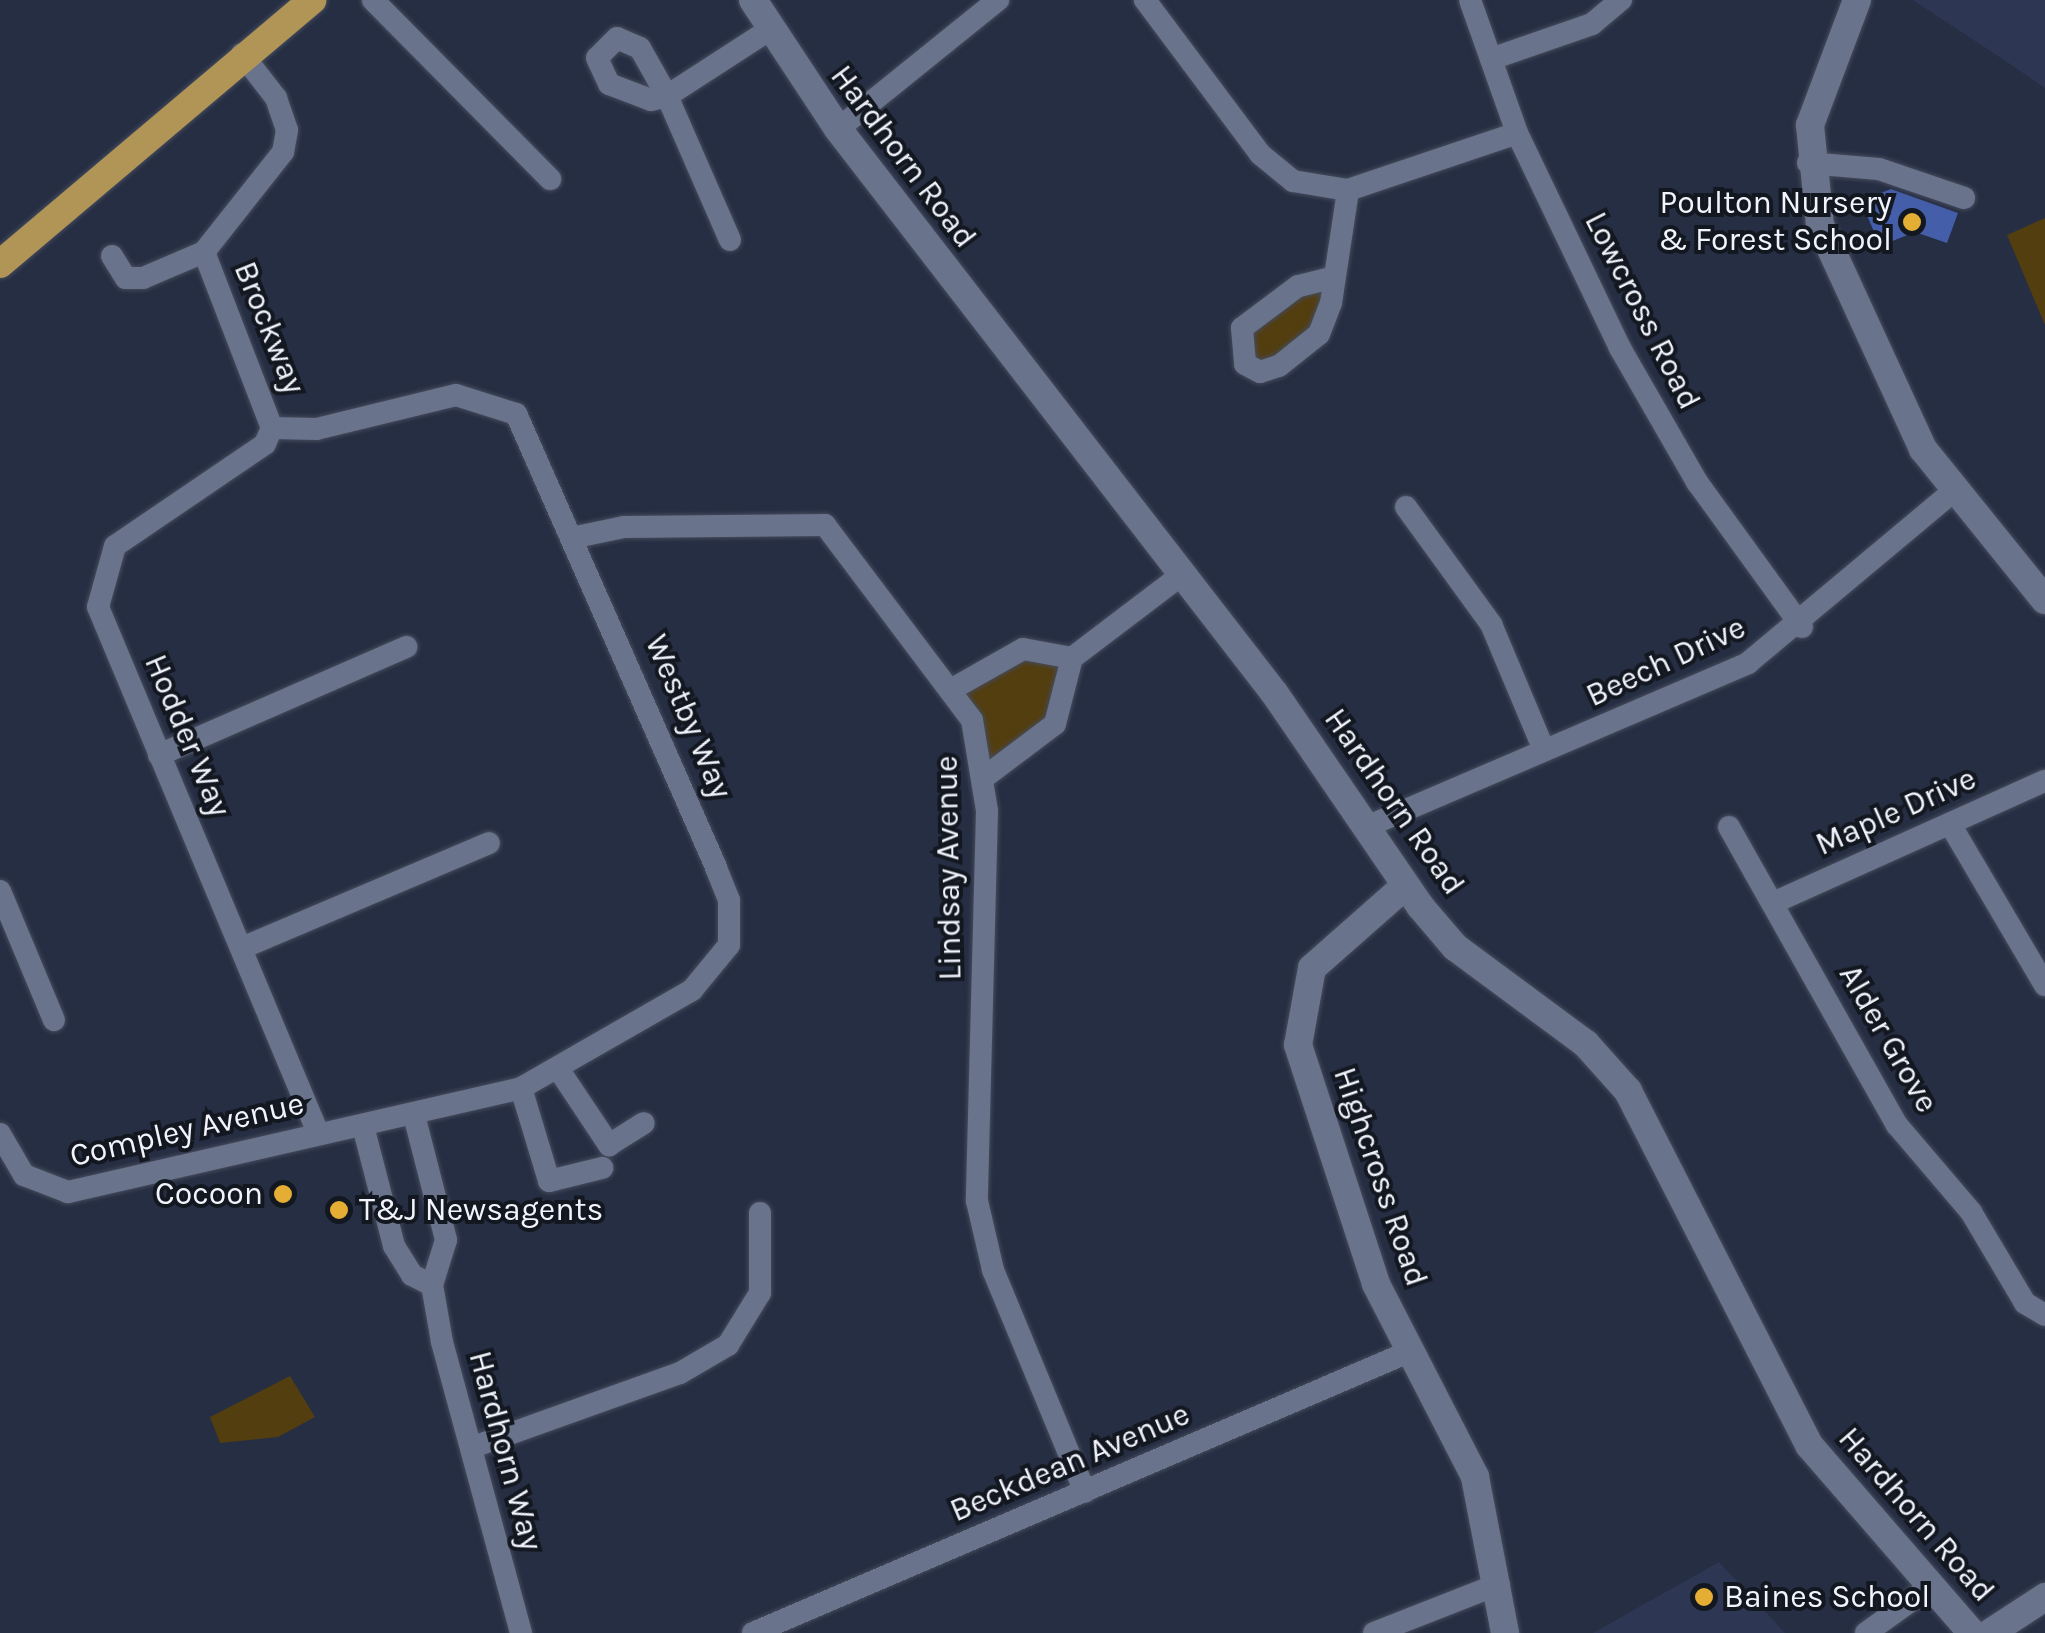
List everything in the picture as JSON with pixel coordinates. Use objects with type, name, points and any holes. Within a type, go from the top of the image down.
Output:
[{"type":"main road","points":[[0,264],[242,54],[312,0]]},
{"type":"street","points":[[373,0],[550,179]]},
{"type":"street","name":"Hardhorn Road","points":[[753,0],[769,30],[838,129],[1180,576],[1366,826],[1405,886],[1455,947],[1586,1044],[1628,1091],[1809,1445],[1972,1633]]},
{"type":"street","points":[[838,129],[998,0]]},
{"type":"street","points":[[1145,0],[1277,171],[1348,190],[1517,133]]},
{"type":"street","name":"Lowcross Road","points":[[1470,0],[1517,133],[1654,410],[1802,627]]},
{"type":"street","points":[[1490,58],[1592,24],[1621,0]]},
{"type":"street","points":[[1857,0],[1817,99],[1808,163],[1844,283],[1923,449],[2045,600]]},
{"type":"street","points":[[730,240],[667,96],[769,30]]},
{"type":"street","name":"Brockway","points":[[112,256],[126,278],[143,278],[204,252],[283,152],[288,130],[276,98],[242,54]]},
{"type":"street","points":[[516,181],[532,162]]},
{"type":"street","points":[[1808,163],[1917,170],[1964,198]]},
{"type":"street","points":[[1331,278],[1298,286],[1242,328],[1245,364],[1260,372],[1295,358],[1319,334],[1331,278],[1348,190]]},
{"type":"street","name":"Brockway","points":[[204,252],[272,428]]},
{"type":"street","name":"Westby Way","points":[[272,428],[485,398],[528,430],[576,536],[733,924],[710,977],[560,1073],[521,1088],[414,1115]]},
{"type":"street","name":"Hodder Way","points":[[272,428],[265,444],[115,546],[104,568],[98,607],[244,947],[318,1133]]},
{"type":"street","name":"Beech Drive","points":[[1366,826],[1717,680],[1802,627],[1954,491]]},
{"type":"street","points":[[1406,506],[1491,624],[1544,750]]},
{"type":"street","name":"Lindsay Avenue","points":[[576,536],[624,526],[826,524],[954,688],[979,734],[986,776],[977,1201],[994,1270],[1085,1492]]},
{"type":"street","points":[[986,776],[1055,724],[1072,658],[1180,576]]},
{"type":"street","points":[[159,755],[406,648]]},
{"type":"street","points":[[954,688],[1023,649],[1072,658]]},
{"type":"street","name":"Maple Drive","points":[[1773,903],[2045,781]]},
{"type":"street","points":[[1950,824],[2045,985]]},
{"type":"street","name":"Alder Grove","points":[[1729,827],[1897,1125],[1971,1212],[2025,1303],[2045,1315]]},
{"type":"street","points":[[244,947],[489,843]]},
{"type":"street","name":"Highcross Road","points":[[1405,886],[1312,968],[1296,1024],[1376,1284],[1474,1477],[1500,1584],[1504,1633]]},
{"type":"street","points":[[0,891],[55,992],[54,1020]]},
{"type":"street","points":[[560,1073],[609,1145],[644,1123]]},
{"type":"street","points":[[521,1088],[549,1181],[602,1168]]},
{"type":"street","name":"Compley Avenue","points":[[0,1134],[24,1175],[68,1192],[318,1133],[414,1115]]},
{"type":"street","name":"Hardhorn Way","points":[[414,1115],[446,1240],[432,1285],[521,1633]]},
{"type":"street","points":[[363,1126],[394,1246],[412,1275],[432,1285]]},
{"type":"street","points":[[473,1447],[662,1380],[728,1345],[760,1293],[760,1214]]},
{"type":"street","name":"Beckdean Avenue","points":[[754,1633],[1411,1351]]},
{"type":"street","points":[[1374,1633],[1500,1584]]},
{"type":"street","points":[[1866,1633],[1930,1587]]},
{"type":"street","points":[[1990,1633],[2045,1596]]},
{"type":"shaded area","points":[[1913,0],[2045,0],[2045,88],[2007,62]]},
{"type":"shaded area","points":[[2045,218],[2045,325],[2007,235]]},
{"type":"shaded area","points":[[1331,278],[1317,330],[1260,372],[1242,328]]},
{"type":"shaded area","points":[[1010,654],[1072,658],[1067,703],[986,776],[954,688]]},
{"type":"shaded area","points":[[290,1376],[315,1417],[278,1437],[220,1443],[210,1417]]},
{"type":"shaded area","name":"Baines School","points":[[1719,1562],[1785,1633],[1593,1633]]},
{"type":"building","name":"Poulton Nursery & Forest School","points":[[1891,189],[1958,213],[1947,243],[1915,232],[1880,246],[1861,201]]},
{"type":"place","name":"Poulton Nursery & Forest School","points":[[1912,222]]},
{"type":"place","name":"Cocoon","points":[[283,1194]]},
{"type":"place","name":"T&J Newsagents","points":[[339,1210]]},
{"type":"place","name":"Baines School","points":[[1704,1597]]}]
